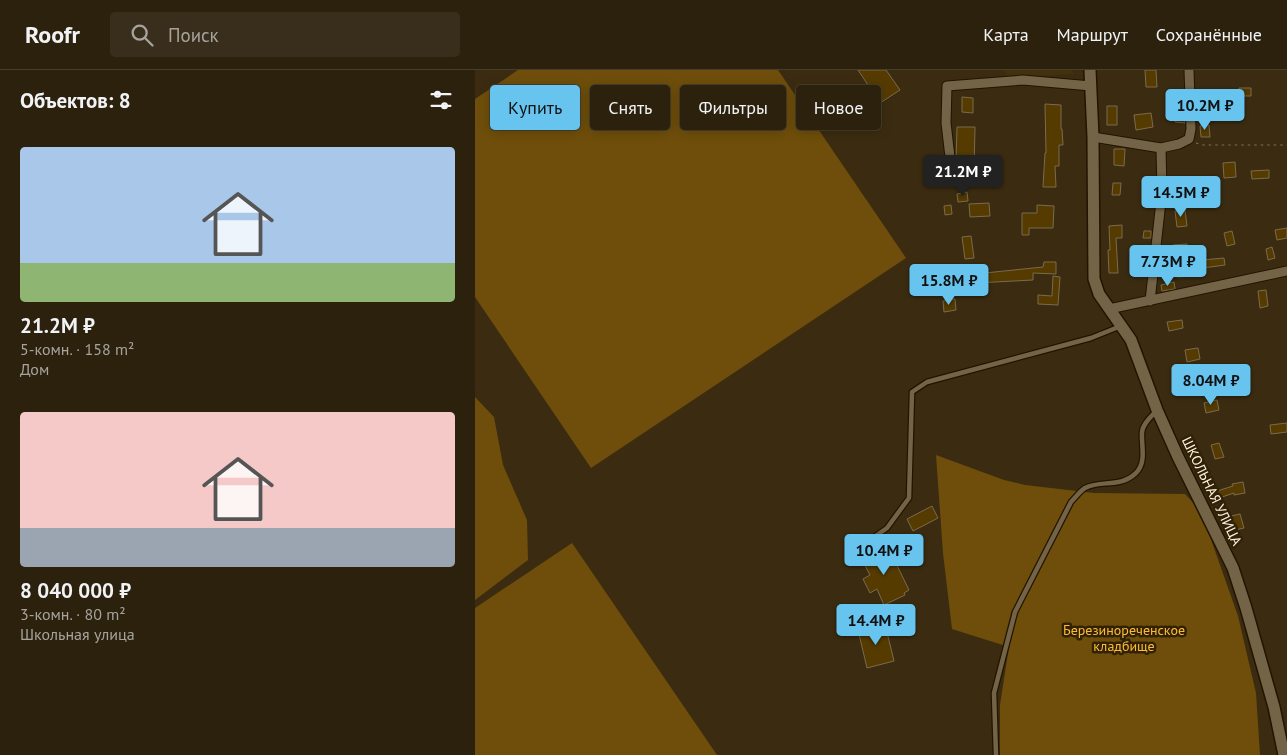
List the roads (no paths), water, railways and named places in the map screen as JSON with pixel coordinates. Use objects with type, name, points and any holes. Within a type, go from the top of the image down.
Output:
[{"type":"street","name":"ШКОЛЬНАЯ УЛИЦА","points":[[1090,70],[1093,137],[1094,279],[1099,294],[1131,340],[1157,410],[1178,457],[1233,568],[1274,707],[1283,755]]},
{"type":"street","points":[[1093,137],[1161,148],[1179,144],[1189,139],[1191,129],[1189,70]]},
{"type":"street","points":[[949,157],[946,123],[947,86],[1023,80],[1091,86]]},
{"type":"street","points":[[1150,301],[1162,192],[1161,148]]},
{"type":"street","points":[[1162,192],[1186,197],[1212,197]]},
{"type":"street","points":[[1109,309],[1287,271]]},
{"type":"lane","points":[[857,548],[887,528],[909,498],[912,392],[927,382],[1091,338],[1121,326]]},
{"type":"lane","points":[[996,755],[995,693],[1015,612],[1071,502],[1084,488],[1126,481],[1138,471],[1144,452],[1142,432],[1145,423],[1157,410]]},
{"type":"park label","name":"Березинореченское кладбище","points":[[1124,638]]}]
